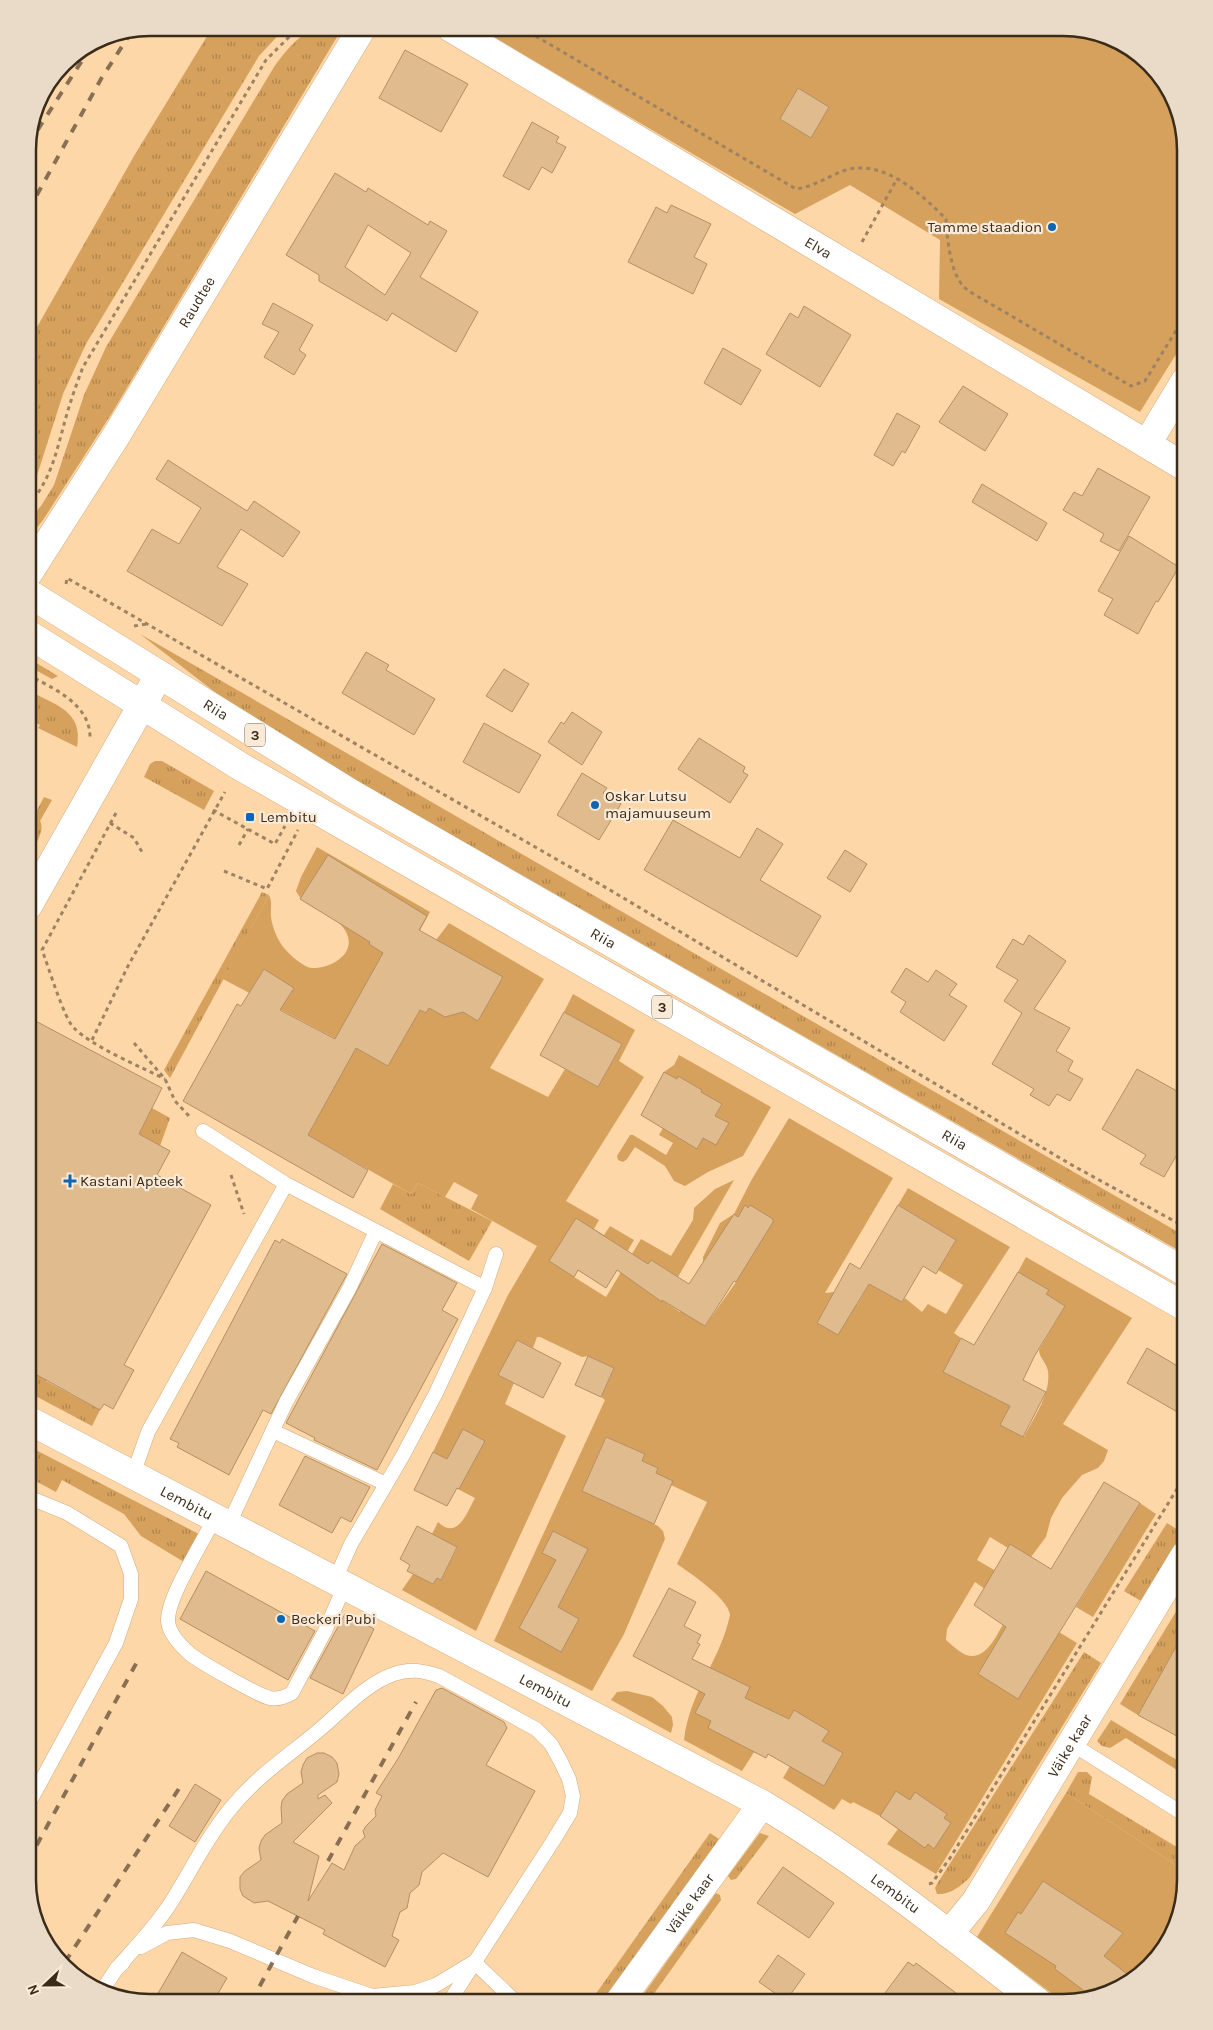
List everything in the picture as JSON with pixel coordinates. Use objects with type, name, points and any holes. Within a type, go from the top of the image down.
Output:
[{"type":"main road","name":"Raudtee","points":[[36,561],[116,436],[357,36]]},
{"type":"main road","name":"Elva","points":[[464,36],[1177,462]]},
{"type":"main road","points":[[1147,444],[1177,396]]},
{"type":"main road","name":"Riia","points":[[36,598],[352,794],[1177,1267]]},
{"type":"main road","name":"Riia","points":[[36,639],[245,769],[1177,1302]]},
{"type":"main road","points":[[36,892],[159,675]]},
{"type":"main road","name":"Lembitu","points":[[36,1424],[762,1804],[786,1818],[915,1906],[1028,1994]]},
{"type":"main road","name":"Väike kaar","points":[[949,1934],[976,1901],[1177,1570]]},
{"type":"main road","name":"Väike kaar","points":[[625,1994],[762,1804]]},
{"type":"lane","points":[[202,1131],[286,1184],[485,1288]]},
{"type":"lane","points":[[133,1474],[148,1432],[286,1184]]},
{"type":"lane","points":[[376,1230],[349,1289],[286,1402],[273,1432],[222,1521],[171,1602],[168,1621],[171,1634],[191,1655],[270,1698],[284,1698],[292,1693],[325,1631],[351,1544],[436,1393],[485,1288],[496,1254]]},
{"type":"lane","points":[[273,1432],[386,1484]]},
{"type":"lane","points":[[36,1500],[67,1513],[120,1546],[130,1574],[131,1600],[116,1643],[36,1790]]},
{"type":"lane","points":[[106,1985],[117,1968],[150,1932],[230,1809],[250,1786],[374,1684],[392,1675],[411,1670],[423,1671],[439,1676],[536,1729],[551,1744],[561,1762],[569,1779],[573,1796],[570,1813],[454,1994]]},
{"type":"lane","points":[[1072,1744],[1177,1808]]},
{"type":"lane","points":[[117,1968],[144,1945],[168,1933],[194,1930],[230,1941],[312,1976],[362,1994]]},
{"type":"lane","points":[[400,1994],[415,1992],[436,1984],[474,1962]]},
{"type":"lane","points":[[474,1962],[508,1994]]},
{"type":"path","points":[[36,497],[48,478],[69,405],[83,367],[266,60],[290,36]]},
{"type":"path","points":[[536,36],[796,189],[810,187],[846,170],[871,167],[897,179],[946,219],[947,237],[953,266],[963,286],[1131,386],[1145,381],[1177,330]]},
{"type":"path","points":[[848,265],[897,179]]},
{"type":"path","points":[[67,578],[602,885],[1070,1164],[1177,1222]]},
{"type":"path","points":[[36,679],[58,691],[78,707],[89,725],[90,740]]},
{"type":"path","points":[[92,1040],[128,966],[213,810],[225,792]]},
{"type":"path","points":[[118,808],[42,950],[73,1028],[165,1079]]},
{"type":"path","points":[[213,810],[275,844],[286,826]]},
{"type":"path","points":[[110,823],[134,838],[142,852]]},
{"type":"path","points":[[239,846],[248,829]]},
{"type":"path","points":[[224,871],[267,889],[299,830]]},
{"type":"path","points":[[915,1906],[924,1886],[932,1883],[950,1858],[1177,1491]]},
{"type":"green space","points":[[207,36],[278,36],[259,56],[86,344],[63,394],[36,479],[36,329],[134,156]]},
{"type":"green space","points":[[302,36],[338,36],[112,413],[36,529],[36,512],[54,485],[84,395],[106,347],[274,67]]},
{"type":"green space","name":"Tamme staadion","points":[[492,36],[1070,36],[1085,38],[1113,48],[1126,55],[1138,65],[1158,87],[1171,114],[1175,128],[1177,143],[1177,353],[1140,412],[939,299],[940,240],[850,185],[795,214]]},
{"type":"green space","points":[[140,634],[1177,1231],[1177,1249],[252,721]]},
{"type":"green space","points":[[36,663],[58,676],[52,679],[36,670]]},
{"type":"green space","points":[[36,694],[65,710],[71,717],[76,725],[78,735],[77,747],[38,728],[40,725],[36,723]]},
{"type":"green space","points":[[155,761],[162,761],[214,791],[204,810],[144,777],[150,764]]},
{"type":"green space","points":[[44,797],[52,800],[40,821],[41,830],[36,845],[36,812]]},
{"type":"green space","points":[[317,847],[430,912],[356,1048],[388,1066],[419,1010],[411,983],[436,940],[449,923],[544,979],[490,1068],[548,1097],[565,1069],[598,1087],[622,1044],[564,1012],[573,994],[635,1030],[619,1061],[644,1077],[566,1201],[599,1220],[594,1229],[604,1235],[610,1226],[634,1240],[606,1288],[578,1270],[574,1277],[606,1297],[641,1239],[671,1256],[693,1220],[694,1208],[715,1189],[734,1180],[678,1277],[651,1260],[636,1283],[680,1312],[684,1306],[689,1316],[705,1326],[736,1282],[703,1262],[703,1257],[720,1223],[734,1214],[752,1179],[789,1118],[893,1178],[825,1293],[834,1292],[857,1305],[869,1284],[902,1302],[905,1298],[922,1312],[928,1304],[946,1314],[963,1285],[938,1270],[956,1240],[898,1205],[908,1188],[1010,1247],[954,1333],[961,1338],[944,1372],[1010,1406],[1001,1425],[1024,1437],[1037,1413],[1047,1388],[1048,1380],[1048,1371],[1039,1350],[1065,1306],[1046,1294],[1048,1290],[1018,1272],[1026,1257],[1132,1318],[1063,1424],[1108,1450],[1104,1461],[1098,1468],[1082,1475],[1062,1498],[1051,1518],[1046,1537],[1031,1557],[1008,1548],[990,1537],[977,1560],[1015,1582],[989,1592],[975,1582],[947,1629],[946,1640],[963,1654],[973,1656],[985,1651],[1005,1621],[1059,1632],[1077,1643],[936,1874],[887,1844],[898,1829],[880,1816],[853,1802],[851,1804],[842,1799],[834,1810],[783,1778],[790,1766],[763,1738],[742,1771],[684,1740],[692,1706],[719,1647],[730,1615],[728,1608],[716,1594],[677,1564],[707,1502],[671,1485],[656,1473],[658,1468],[642,1461],[644,1454],[606,1437],[582,1491],[658,1526],[663,1531],[665,1539],[624,1634],[592,1691],[494,1641],[605,1400],[601,1397],[614,1368],[588,1356],[582,1357],[540,1337],[537,1337],[533,1348],[517,1340],[499,1375],[514,1383],[505,1404],[566,1436],[476,1631],[402,1590],[413,1574],[433,1584],[437,1578],[441,1580],[457,1548],[432,1534],[438,1522],[445,1527],[451,1528],[461,1522],[475,1498],[437,1478],[446,1459],[433,1452],[508,1295],[537,1246],[471,1209],[478,1195],[454,1182],[445,1197],[418,1183],[411,1194],[308,1135],[355,1049],[223,979],[269,895],[272,921],[276,934],[284,948],[297,960],[308,967],[319,968],[333,963],[344,954],[349,942],[343,927],[330,916],[307,903],[296,891],[301,877]]},
{"type":"green space","points":[[262,892],[269,895],[170,1078],[164,1070]]},
{"type":"green space","points":[[679,1055],[771,1107],[743,1156],[708,1172],[685,1186],[674,1181],[665,1166],[635,1147],[623,1162],[618,1160],[617,1156],[630,1135],[666,1155],[673,1143],[659,1135],[663,1128],[641,1115],[664,1072],[674,1065]]},
{"type":"green space","points":[[152,1108],[170,1118],[160,1146],[139,1134]]},
{"type":"green space","points":[[418,1183],[492,1221],[469,1261],[380,1209],[393,1184],[411,1194]]},
{"type":"green space","points":[[36,1349],[57,1361],[46,1381],[100,1410],[92,1426],[36,1396]]},
{"type":"green space","points":[[36,1450],[199,1534],[184,1562],[141,1536],[124,1514],[62,1480],[56,1492],[36,1481]]},
{"type":"green space","points":[[1140,1503],[1156,1514],[1093,1617],[1076,1607]]},
{"type":"green space","points":[[1167,1523],[1177,1529],[1177,1543],[1141,1601],[1124,1591]]},
{"type":"green space","points":[[1177,1610],[1177,1654],[1173,1652],[1138,1715],[1120,1704]]},
{"type":"green space","points":[[1084,1652],[1101,1663],[970,1877],[959,1887],[942,1894],[937,1894],[935,1888],[937,1884]]},
{"type":"green space","points":[[627,1691],[652,1697],[663,1706],[672,1717],[671,1733],[611,1700],[617,1692]]},
{"type":"green space","points":[[1111,1720],[1177,1760],[1177,1770],[1126,1738],[1110,1748],[1102,1746],[1097,1741]]},
{"type":"green space","points":[[1078,1772],[1087,1772],[1092,1777],[1089,1794],[1177,1847],[1177,1866],[1066,1793]]},
{"type":"green space","points":[[1066,1793],[1177,1866],[1176,1895],[1173,1909],[1161,1937],[1153,1949],[1126,1975],[1092,1990],[1078,1993],[1052,1994],[977,1937]]},
{"type":"green space","points":[[710,1833],[719,1839],[609,1994],[596,1994]]},
{"type":"green space","points":[[760,1833],[769,1836],[736,1879],[731,1880],[728,1876]]},
{"type":"green space","points":[[716,1893],[720,1895],[721,1900],[654,1994],[644,1994]]},
{"type":"building","points":[[405,50],[468,84],[441,132],[379,98]]},
{"type":"building","points":[[798,88],[829,107],[811,138],[780,119]]},
{"type":"building","points":[[532,122],[559,137],[556,142],[566,147],[552,173],[542,167],[529,190],[503,176]]},
{"type":"building","points":[[335,173],[366,192],[368,188],[428,225],[430,221],[447,231],[420,277],[478,312],[456,352],[392,313],[387,321],[319,281],[319,275],[286,255]],"holes":[[[368,225],[411,253],[385,295],[345,267]]]},
{"type":"building","points":[[671,205],[711,224],[694,257],[707,264],[693,294],[628,262],[656,207],[667,213]]},
{"type":"building","points":[[273,303],[313,325],[299,350],[306,355],[294,375],[264,357],[279,332],[262,324]]},
{"type":"building","points":[[804,306],[851,335],[820,387],[766,354],[790,313],[798,318]]},
{"type":"building","points":[[723,348],[761,370],[741,405],[704,383]]},
{"type":"building","points":[[963,386],[1008,414],[985,451],[939,422]]},
{"type":"building","points":[[897,413],[920,426],[905,453],[902,451],[893,466],[874,455]]},
{"type":"building","points":[[168,460],[247,511],[254,501],[300,532],[283,557],[241,529],[217,567],[248,584],[222,626],[127,571],[152,529],[179,544],[201,508],[156,479]]},
{"type":"building","points":[[1098,468],[1150,497],[1119,551],[1100,541],[1104,534],[1063,510],[1074,492],[1082,496]]},
{"type":"building","points":[[982,484],[1047,523],[1037,541],[972,502]]},
{"type":"building","points":[[1129,536],[1177,566],[1177,570],[1158,602],[1156,601],[1138,634],[1104,615],[1113,599],[1098,591]]},
{"type":"building","points":[[366,652],[389,665],[386,670],[435,699],[414,735],[342,693]]},
{"type":"building","points":[[504,669],[529,684],[512,712],[486,696]]},
{"type":"building","points":[[572,712],[602,732],[582,765],[548,742],[561,722],[564,724]]},
{"type":"building","points":[[484,723],[541,755],[519,793],[463,762]]},
{"type":"building","points":[[699,738],[745,767],[743,772],[748,775],[730,803],[678,769]]},
{"type":"building","points":[[582,773],[607,788],[603,793],[621,804],[599,840],[557,815]]},
{"type":"building","points":[[673,820],[740,858],[757,828],[783,844],[760,880],[821,916],[797,957],[644,870]]},
{"type":"building","points":[[845,850],[867,864],[850,892],[827,878]]},
{"type":"building","points":[[328,855],[427,916],[419,930],[503,977],[478,1021],[463,1012],[445,1017],[429,1008],[426,1013],[420,1010],[388,1066],[356,1048],[308,1135],[368,1170],[353,1198],[183,1101],[237,1004],[241,1006],[264,969],[294,988],[280,1010],[335,1039],[383,953],[369,944],[370,942],[300,899]]},
{"type":"building","points":[[1029,935],[1066,961],[1034,1009],[1070,1028],[1056,1051],[1073,1061],[1068,1071],[1083,1079],[1070,1101],[1057,1094],[1049,1106],[1030,1095],[1034,1089],[992,1064],[1022,1013],[1004,1001],[1018,980],[996,967],[1013,939],[1023,945]]},
{"type":"building","points":[[906,968],[928,982],[936,970],[957,984],[949,995],[967,1006],[944,1041],[900,1012],[906,1002],[891,992]]},
{"type":"building","points":[[564,1012],[622,1044],[598,1087],[540,1055]]},
{"type":"building","points":[[36,1021],[162,1088],[139,1134],[170,1151],[157,1175],[211,1205],[124,1365],[134,1370],[113,1409],[104,1404],[100,1410],[36,1374]]},
{"type":"building","points":[[1137,1069],[1177,1091],[1177,1155],[1164,1177],[1140,1164],[1146,1155],[1102,1129]]},
{"type":"building","points":[[664,1072],[677,1079],[678,1076],[722,1104],[715,1116],[729,1123],[716,1145],[703,1138],[697,1149],[641,1115]]},
{"type":"building","points":[[745,1205],[748,1208],[750,1205],[773,1219],[773,1222],[736,1282],[734,1281],[705,1326],[662,1300],[662,1302],[617,1270],[606,1288],[578,1270],[574,1277],[549,1261],[576,1218],[648,1264],[651,1260],[689,1284],[734,1214],[738,1217]]},
{"type":"building","points":[[898,1205],[956,1240],[936,1274],[923,1266],[902,1302],[869,1284],[838,1335],[817,1323],[850,1263],[860,1269]]},
{"type":"building","points":[[282,1239],[347,1274],[271,1414],[263,1410],[229,1475],[177,1447],[179,1443],[170,1439],[275,1240],[280,1243]]},
{"type":"building","points":[[382,1244],[457,1283],[442,1310],[458,1319],[377,1470],[314,1440],[315,1438],[286,1423]]},
{"type":"building","points":[[1018,1272],[1049,1290],[1046,1294],[1065,1306],[1034,1357],[1023,1380],[1046,1392],[1023,1437],[1000,1425],[1010,1406],[943,1372],[961,1338],[974,1345]]},
{"type":"building","points":[[517,1340],[561,1363],[543,1398],[498,1375]]},
{"type":"building","points":[[1147,1348],[1177,1366],[1177,1412],[1127,1383]]},
{"type":"building","points":[[588,1356],[614,1368],[601,1397],[575,1385]]},
{"type":"building","points":[[463,1429],[485,1441],[459,1489],[457,1488],[447,1506],[414,1490],[433,1452],[447,1459]]},
{"type":"building","points":[[606,1437],[645,1454],[642,1461],[658,1468],[656,1473],[673,1481],[654,1524],[582,1491]]},
{"type":"building","points":[[305,1456],[370,1487],[351,1522],[341,1517],[332,1533],[279,1505]]},
{"type":"building","points":[[1104,1482],[1140,1503],[1018,1699],[978,1674],[1006,1627],[974,1605],[1010,1544],[1051,1569]]},
{"type":"building","points":[[417,1526],[457,1547],[441,1580],[437,1578],[433,1584],[407,1571],[410,1565],[400,1559]]},
{"type":"building","points":[[553,1531],[588,1549],[558,1607],[579,1619],[561,1652],[519,1628],[556,1560],[542,1553]]},
{"type":"building","points":[[206,1571],[315,1631],[288,1680],[180,1619]]},
{"type":"building","points":[[669,1588],[696,1602],[684,1626],[701,1635],[697,1643],[700,1644],[692,1659],[750,1687],[745,1698],[789,1719],[794,1710],[829,1731],[822,1741],[843,1753],[824,1786],[768,1754],[766,1758],[708,1728],[711,1721],[695,1713],[705,1694],[633,1656]]},
{"type":"building","points":[[345,1614],[374,1629],[343,1694],[310,1678]]},
{"type":"building","points":[[1177,1645],[1177,1736],[1138,1715]]},
{"type":"building","points":[[442,1688],[504,1722],[507,1728],[486,1765],[535,1791],[488,1877],[443,1853],[422,1872],[419,1885],[410,1893],[407,1908],[400,1912],[392,1936],[399,1940],[385,1967],[323,1934],[325,1930],[268,1901],[254,1903],[243,1896],[240,1889],[240,1877],[245,1871],[261,1860],[259,1848],[261,1841],[265,1835],[282,1823],[282,1801],[287,1794],[303,1783],[301,1772],[303,1765],[307,1758],[317,1753],[324,1753],[332,1757],[337,1763],[339,1774],[337,1782],[318,1795],[318,1799],[325,1795],[332,1803],[293,1842],[319,1856],[308,1901],[332,1863],[344,1870],[355,1846],[365,1837],[363,1831],[376,1816],[375,1810],[382,1796],[376,1793],[399,1757],[436,1690]]},
{"type":"building","points":[[195,1784],[221,1800],[195,1842],[169,1826]]},
{"type":"building","points":[[896,1791],[910,1800],[915,1792],[947,1814],[944,1818],[951,1823],[934,1849],[928,1844],[925,1848],[880,1816]]},
{"type":"building","points":[[783,1867],[834,1903],[809,1938],[757,1903]]},
{"type":"building","points":[[1043,1881],[1123,1933],[1104,1956],[1127,1974],[1106,1985],[1085,1992],[1055,1969],[1056,1966],[1005,1933],[1018,1912],[1021,1914]]},
{"type":"building","points":[[182,1952],[227,1978],[218,1994],[158,1994]]},
{"type":"building","points":[[778,1955],[805,1974],[791,1994],[776,1994],[759,1982]]},
{"type":"building","points":[[908,1962],[914,1966],[916,1963],[957,1994],[886,1994],[885,1993]]},
{"type":"railway","points":[[36,197],[101,79],[127,39]]},
{"type":"railway","points":[[38,129],[84,58]]},
{"type":"railway","points":[[36,1846],[137,1662]]},
{"type":"railway","points":[[328,1861],[416,1702]]},
{"type":"railway","points":[[68,1958],[182,1784]]},
{"type":"railway","points":[[255,1994],[298,1916]]},
{"type":"place","name":"Tamme staadion","points":[[1052,227]]},
{"type":"place","name":"Oskar Lutsu majamuuseum","points":[[595,805]]},
{"type":"place","name":"Lembitu","points":[[250,817]]},
{"type":"place","name":"Kastani Apteek","points":[[70,1181]]},
{"type":"place","name":"Beckeri Pubi","points":[[281,1619]]}]
